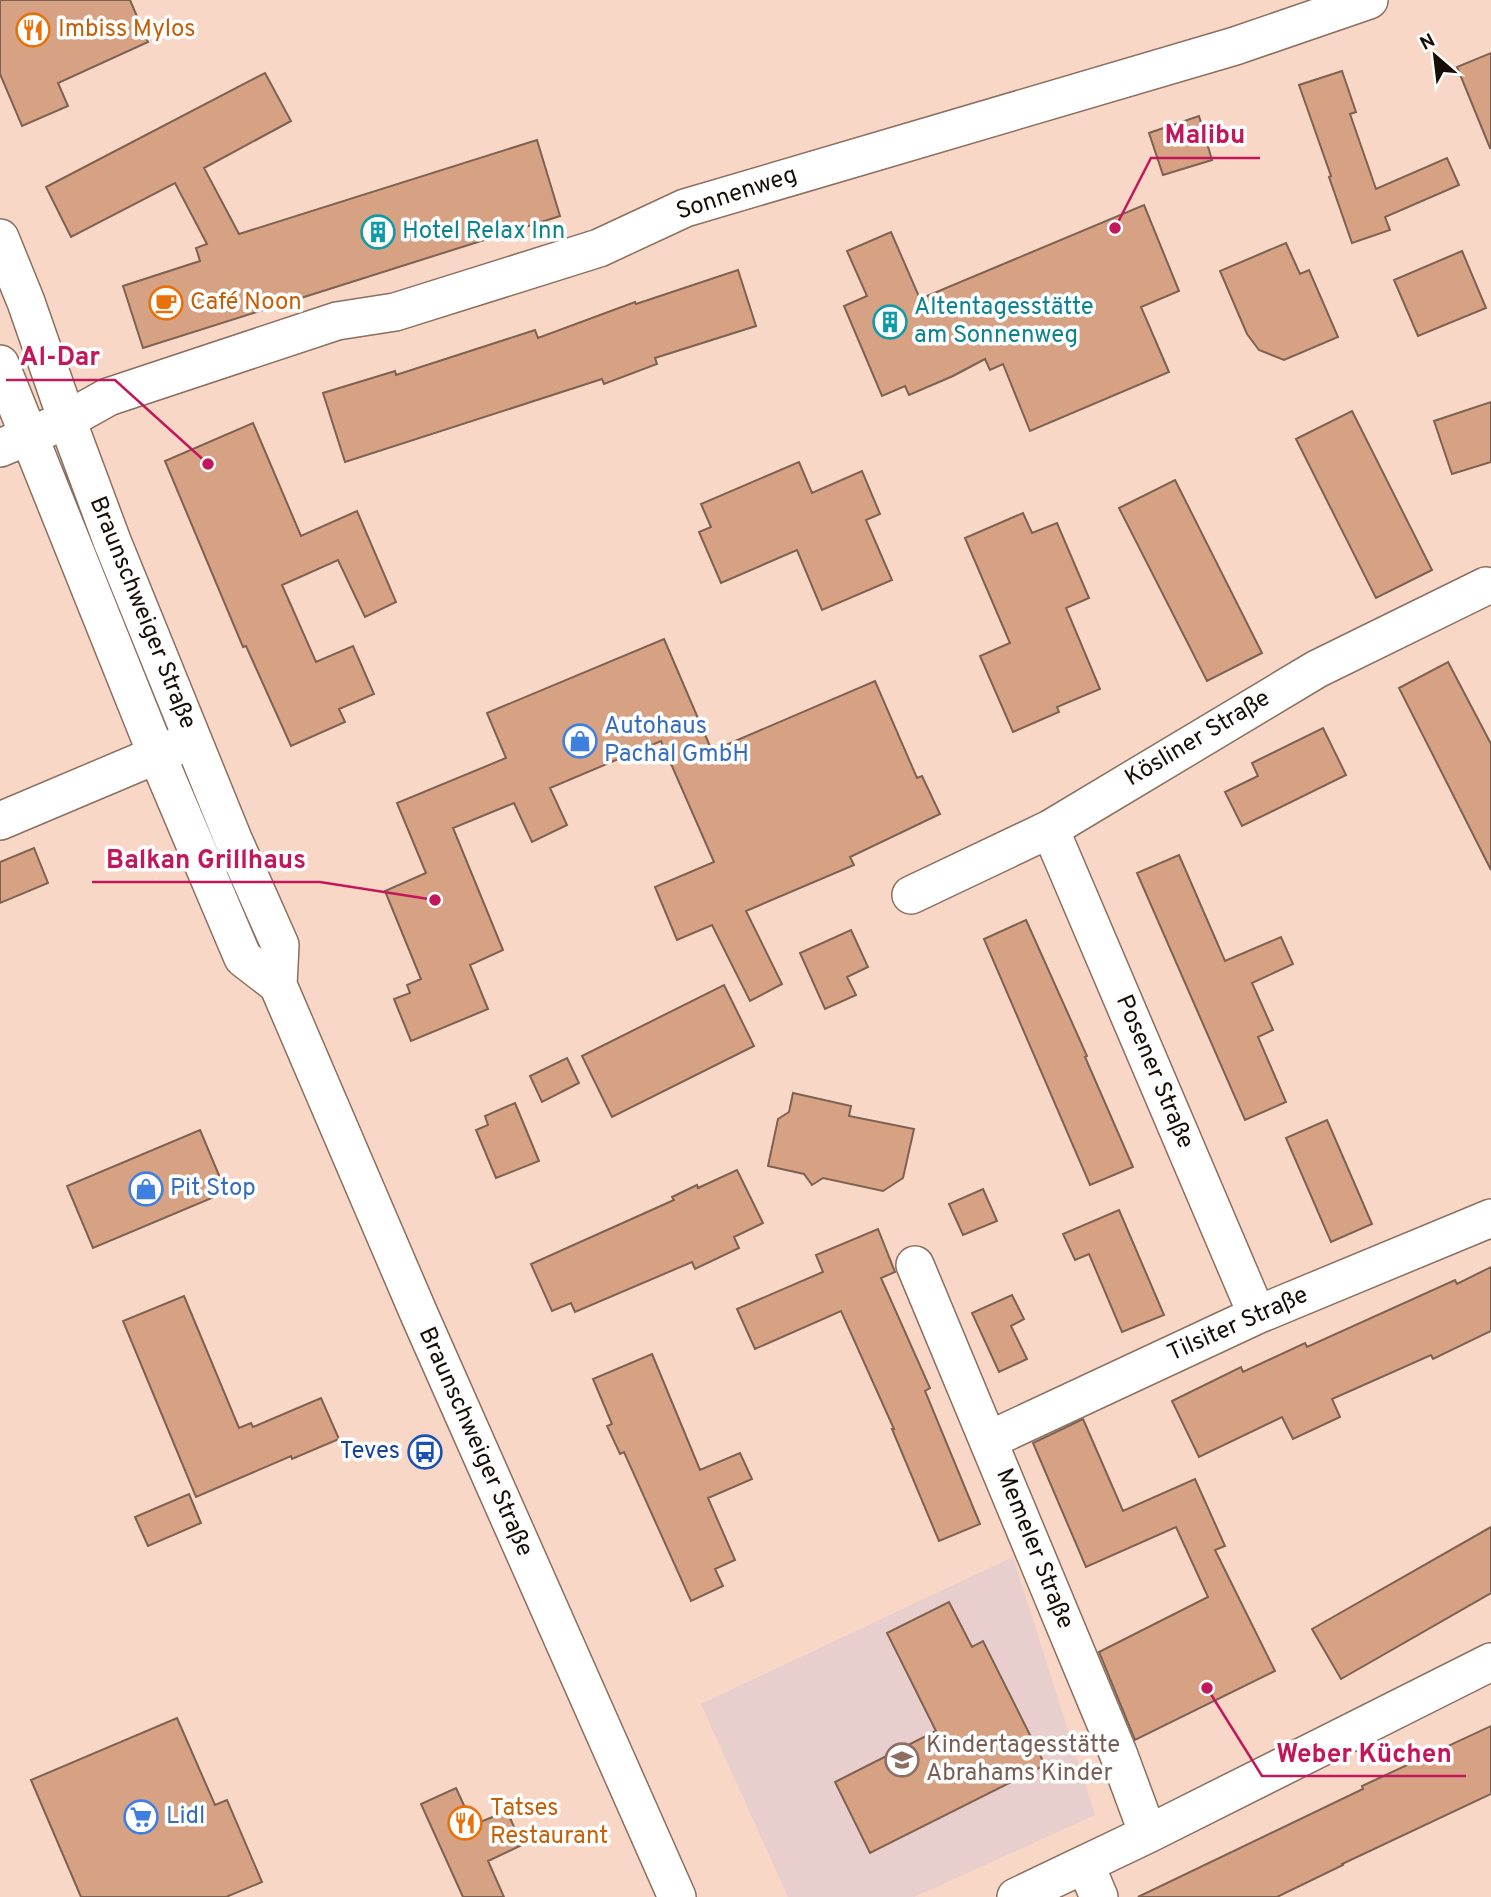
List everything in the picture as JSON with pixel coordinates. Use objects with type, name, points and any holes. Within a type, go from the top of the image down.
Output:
[{"type":"street","name":"Sonnenweg","points":[[15,442],[66,420],[108,397],[337,321],[395,312],[598,248],[685,208],[1235,46],[1362,1]]},
{"type":"street","name":"Braunschweiger Straße","points":[[0,238],[26,302],[66,420],[112,541],[280,945],[278,985],[419,1314],[677,1897]]},
{"type":"street","name":"Braunschweiger Straße","points":[[0,364],[15,442],[157,755],[243,958],[278,985]]},
{"type":"street","points":[[7,401],[54,383],[108,397]]},
{"type":"street","name":"Kösliner Straße","points":[[911,895],[1050,829],[1308,674],[1489,582]]},
{"type":"street","points":[[0,821],[193,740]]},
{"type":"street","name":"Posener Straße","points":[[1050,829],[1257,1315]]},
{"type":"street","name":"Tilsiter Straße","points":[[989,1440],[1257,1315],[1491,1218]]},
{"type":"street","name":"Memeler Straße","points":[[915,1265],[1118,1753],[1148,1834]]},
{"type":"street","points":[[1016,1897],[1092,1881],[1148,1834],[1491,1662]]},
{"type":"shaded area","name":"Kindertagesstätte Abrahams Kinder","points":[[1013,1557],[1095,1815],[914,1897],[788,1897],[701,1704]]},
{"type":"building","points":[[0,0],[130,0],[148,42],[58,83],[68,106],[22,126],[0,74]]},
{"type":"building","points":[[1491,53],[1491,148],[1490,148],[1457,67]]},
{"type":"building","points":[[1342,71],[1356,112],[1350,114],[1376,189],[1447,158],[1459,185],[1385,217],[1390,230],[1352,243],[1299,85]]},
{"type":"building","name":"Hotel Relax Inn","points":[[265,73],[291,121],[204,168],[239,234],[537,140],[560,216],[143,348],[123,286],[200,261],[196,248],[207,244],[175,183],[71,237],[46,187]]},
{"type":"building","points":[[1199,116],[1212,160],[1163,175],[1149,133]]},
{"type":"building","points":[[1144,205],[1179,291],[1141,307],[1169,372],[1030,431],[1003,364],[990,370],[985,359],[909,395],[905,386],[882,396],[844,306],[867,296],[847,251],[891,232],[920,299]]},
{"type":"building","points":[[1286,243],[1300,274],[1309,270],[1338,337],[1284,360],[1259,350],[1247,334],[1220,271]]},
{"type":"building","points":[[1462,251],[1486,308],[1418,336],[1394,280]]},
{"type":"building","points":[[738,270],[756,326],[655,358],[657,364],[604,384],[602,379],[345,462],[323,393],[395,371],[396,375],[535,330],[538,338],[635,302],[636,304]]},
{"type":"building","points":[[1491,402],[1491,462],[1452,474],[1434,421]]},
{"type":"building","points":[[1352,411],[1432,570],[1376,598],[1296,439]]},
{"type":"building","points":[[253,423],[301,536],[357,511],[396,602],[365,617],[338,560],[282,585],[316,662],[353,646],[374,694],[339,709],[345,722],[291,746],[246,646],[243,647],[165,461]]},
{"type":"building","points":[[799,462],[812,493],[862,471],[880,514],[866,520],[892,580],[822,610],[797,550],[721,583],[699,532],[711,527],[701,504]]},
{"type":"building","points":[[1175,480],[1262,653],[1207,681],[1119,508]]},
{"type":"building","points":[[1023,513],[1032,533],[1057,523],[1089,598],[1066,608],[1100,689],[1057,707],[1059,712],[1013,732],[980,656],[1010,643],[965,538]]},
{"type":"building","points":[[664,639],[712,751],[875,681],[917,778],[922,776],[940,814],[850,857],[854,865],[746,911],[782,984],[750,1001],[712,925],[677,940],[655,887],[714,862],[661,741],[550,788],[567,825],[532,842],[514,803],[453,828],[503,950],[470,965],[488,1009],[411,1041],[394,999],[410,993],[407,985],[421,979],[385,891],[426,873],[397,803],[506,758],[487,713]]},
{"type":"building","points":[[1448,662],[1491,744],[1491,870],[1399,688]]},
{"type":"building","points":[[1323,728],[1346,775],[1242,826],[1225,792],[1258,776],[1252,763]]},
{"type":"building","points":[[34,848],[48,883],[0,903],[0,862]]},
{"type":"building","points":[[1179,855],[1225,961],[1281,937],[1293,964],[1252,983],[1273,1030],[1258,1037],[1286,1102],[1245,1120],[1137,873]]},
{"type":"building","points":[[1026,920],[1133,1167],[1090,1185],[984,939]]},
{"type":"building","points":[[851,930],[868,967],[847,977],[856,995],[825,1009],[800,953]]},
{"type":"building","points":[[724,985],[754,1046],[612,1117],[582,1056]]},
{"type":"building","points":[[567,1058],[579,1083],[542,1102],[530,1076]]},
{"type":"building","points":[[793,1093],[851,1106],[849,1116],[914,1129],[903,1178],[883,1191],[823,1178],[812,1185],[804,1174],[768,1166],[778,1119],[789,1112]]},
{"type":"building","points":[[515,1103],[539,1161],[496,1178],[476,1130],[488,1125],[485,1116]]},
{"type":"building","points":[[1327,1120],[1372,1224],[1331,1242],[1286,1138]]},
{"type":"building","name":"Pit Stop","points":[[200,1130],[226,1192],[93,1248],[67,1186]]},
{"type":"building","points":[[737,1170],[763,1223],[734,1237],[739,1248],[695,1269],[692,1262],[575,1312],[571,1303],[552,1311],[531,1264],[674,1200],[672,1197],[697,1185],[698,1188]]},
{"type":"building","points":[[983,1189],[997,1221],[963,1235],[949,1204]]},
{"type":"building","points":[[1119,1210],[1164,1315],[1122,1332],[1089,1254],[1075,1260],[1063,1234]]},
{"type":"building","points":[[878,1229],[895,1272],[881,1278],[930,1388],[925,1391],[980,1524],[939,1541],[894,1429],[841,1311],[755,1349],[737,1309],[823,1272],[816,1255]]},
{"type":"building","points":[[1491,1267],[1491,1331],[1433,1359],[1431,1355],[1332,1399],[1340,1417],[1293,1439],[1282,1417],[1199,1457],[1172,1401],[1241,1367],[1243,1372],[1305,1343],[1307,1347],[1455,1280],[1457,1284]]},
{"type":"building","points":[[1012,1295],[1024,1319],[1011,1326],[1027,1359],[999,1372],[972,1313]]},
{"type":"building","points":[[184,1296],[239,1428],[251,1423],[253,1427],[321,1398],[339,1439],[292,1459],[291,1456],[196,1497],[123,1321]]},
{"type":"building","points":[[652,1354],[700,1470],[740,1453],[752,1479],[708,1498],[735,1560],[715,1569],[723,1586],[691,1601],[624,1452],[620,1454],[607,1426],[612,1424],[593,1379]]},
{"type":"building","points":[[1083,1419],[1123,1511],[1195,1479],[1225,1546],[1215,1550],[1275,1671],[1135,1740],[1099,1652],[1208,1597],[1176,1527],[1086,1567],[1033,1443]]},
{"type":"building","points":[[189,1494],[201,1523],[148,1546],[135,1517]]},
{"type":"building","points":[[1491,1527],[1491,1593],[1341,1679],[1312,1629]]},
{"type":"building","points":[[949,1602],[972,1647],[983,1641],[1045,1765],[870,1853],[835,1782],[936,1731],[887,1633]]},
{"type":"building","name":"Lidl","points":[[177,1718],[215,1805],[227,1800],[262,1882],[226,1897],[81,1897],[31,1780]]},
{"type":"building","points":[[1491,1726],[1491,1794],[1277,1897],[1138,1897],[1363,1789],[1362,1786]]},
{"type":"building","points":[[456,1788],[473,1825],[507,1811],[522,1845],[488,1861],[504,1897],[463,1897],[421,1804]]},
{"type":"place","name":"Imbiss Mylos","points":[[33,30]]},
{"type":"place","name":"Malibu","points":[[1115,228]]},
{"type":"place","name":"Hotel Relax Inn","points":[[378,232]]},
{"type":"place","name":"Café Noon","points":[[166,303]]},
{"type":"place","name":"Altentagesstätte am Sonnenweg","points":[[890,322]]},
{"type":"place","name":"Al-Dar","points":[[208,464]]},
{"type":"place","name":"Autohaus Pachal GmbH","points":[[580,741]]},
{"type":"place","name":"Balkan Grillhaus","points":[[435,900]]},
{"type":"place","name":"Pit Stop","points":[[146,1189]]},
{"type":"place","name":"Teves","points":[[425,1452]]},
{"type":"place","name":"Weber Küchen","points":[[1207,1688]]},
{"type":"place","name":"Kindertagesstätte Abrahams Kinder","points":[[902,1760]]},
{"type":"place","name":"Lidl","points":[[141,1817]]},
{"type":"place","name":"Tatses Restaurant","points":[[465,1823]]}]
